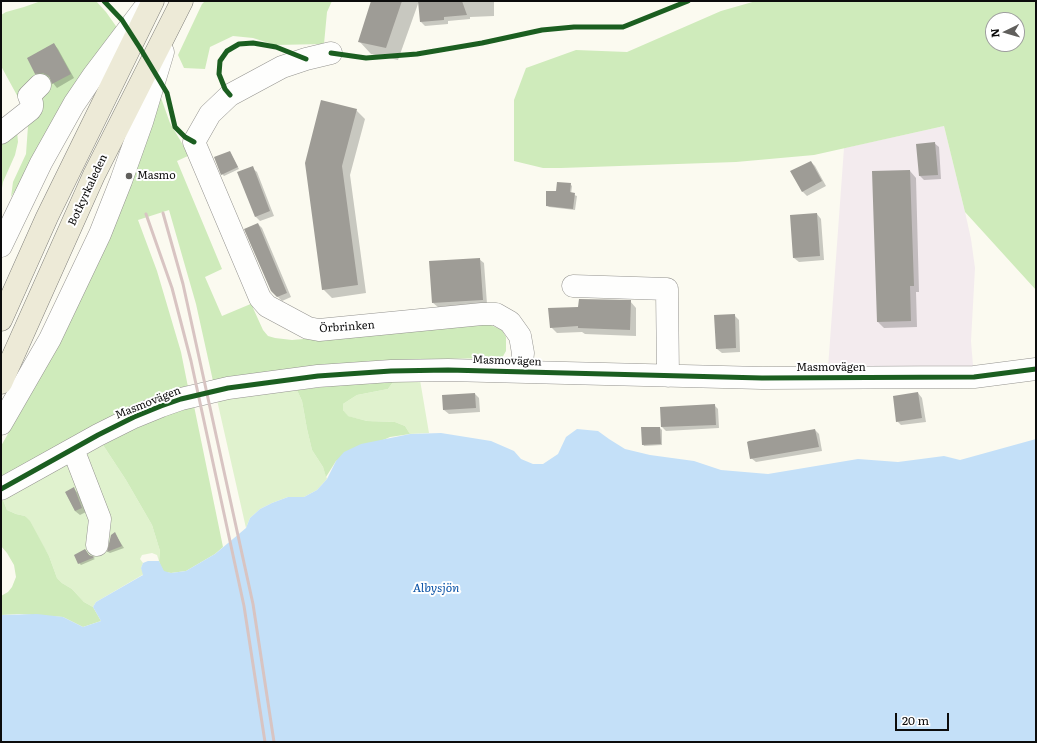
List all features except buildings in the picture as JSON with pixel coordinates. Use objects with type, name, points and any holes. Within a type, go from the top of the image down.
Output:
[{"type":"main road","points":[[1,320],[47,217],[153,1]]},
{"type":"main road","name":"Botkyrkaleden","points":[[1,383],[94,175],[178,8]]},
{"type":"street","points":[[1,246],[41,163],[74,104],[93,76],[150,1]]},
{"type":"street","points":[[1,424],[50,339],[100,234],[142,122],[178,8]]},
{"type":"street","name":"Örbrinken","points":[[331,53],[282,67],[230,95],[210,114],[194,142],[260,298],[267,306],[308,328],[319,330],[482,314],[496,314],[510,322],[520,336],[523,353],[521,371]]},
{"type":"street","points":[[1,133],[30,110],[32,103],[29,96],[40,85]]},
{"type":"street","points":[[573,286],[666,289],[668,376]]},
{"type":"street","name":"Masmovägen","points":[[1,489],[73,448],[134,417],[161,406],[181,399],[228,388],[318,376],[391,371],[448,370],[762,378],[974,377],[1036,369]]},
{"type":"street","points":[[73,448],[100,519],[97,545]]},
{"type":"shaded area","points":[[944,126],[971,239],[975,268],[971,341],[973,366],[828,368],[844,148]]},
{"type":"green space","points":[[41,1],[96,1],[118,29],[11,197],[13,182],[26,154],[28,126],[25,110],[1,66],[1,15]]},
{"type":"green space","points":[[205,1],[332,1],[327,12],[324,44],[275,45],[253,38],[233,36],[210,47],[205,69],[184,68],[178,55],[202,4]]},
{"type":"green space","points":[[756,1],[1036,1],[1036,290],[965,212],[944,126],[814,155],[736,162],[543,168],[514,161],[514,100],[526,68],[576,50],[627,52],[721,11]]},
{"type":"green space","points":[[160,95],[170,123],[183,145],[188,146],[190,155],[177,161],[222,269],[205,277],[222,316],[253,303],[253,308],[263,330],[268,336],[292,340],[486,323],[502,330],[506,337],[506,351],[502,358],[429,359],[335,367],[213,381],[196,304],[169,210],[138,220],[157,271],[181,352],[188,387],[1,479],[1,446],[49,362]]},
{"type":"green space","points":[[17,131],[18,142],[15,155],[3,182],[1,194],[1,140]]},
{"type":"green space","points":[[420,380],[429,433],[410,434],[405,426],[395,422],[367,421],[347,416],[343,410],[343,404],[357,395],[388,389],[393,382]]},
{"type":"green space","points":[[393,382],[388,389],[357,395],[343,404],[343,410],[348,416],[367,421],[395,422],[405,426],[410,434],[390,437],[336,461],[326,477],[323,467],[312,450],[302,401],[297,390],[341,385]]},
{"type":"green space","points":[[297,390],[302,401],[312,450],[323,467],[327,479],[317,490],[304,497],[288,497],[260,509],[250,518],[246,528],[217,400]]},
{"type":"green space","points":[[194,406],[223,547],[215,554],[186,571],[171,573],[164,572],[159,561],[160,551],[152,525],[126,480],[103,445],[166,415]]},
{"type":"green space","points":[[103,445],[126,480],[152,525],[160,551],[159,561],[157,555],[152,553],[142,555],[140,559],[143,563],[141,568],[144,574],[96,602],[93,607],[84,602],[72,589],[57,578],[49,556],[25,516],[7,510],[3,500]]},
{"type":"green space","points":[[3,500],[7,510],[25,516],[30,521],[49,556],[57,578],[72,589],[84,602],[93,607],[101,621],[83,627],[63,617],[19,614],[1,615],[1,596],[8,592],[12,587],[16,577],[14,565],[1,546],[1,502]]},
{"type":"water","name":"Albysjön","points":[[577,429],[598,431],[625,449],[650,455],[694,461],[721,470],[768,474],[858,459],[898,462],[944,456],[960,460],[1036,439],[1036,742],[1,742],[1,615],[37,614],[63,617],[83,627],[101,621],[93,607],[96,602],[143,575],[141,568],[143,563],[148,561],[159,561],[164,571],[171,573],[186,571],[215,554],[246,528],[250,518],[260,509],[288,497],[304,497],[317,490],[327,479],[336,461],[344,452],[361,444],[410,434],[441,433],[491,441],[514,451],[521,459],[533,464],[543,464],[558,454],[566,437]]},
{"type":"railway","points":[[163,213],[183,284],[253,604],[274,742]]},
{"type":"railway","points":[[146,214],[172,288],[191,361],[244,606],[265,742]]},
{"type":"cycle path","points":[[104,1],[122,20],[167,93],[175,127],[185,137],[194,142]]},
{"type":"cycle path","points":[[331,53],[366,58],[417,54],[482,43],[542,30],[574,27],[623,27],[688,1]]},
{"type":"cycle path","points":[[230,95],[225,89],[219,74],[220,61],[227,51],[239,44],[253,43],[276,47],[306,59]]},
{"type":"cycle path","points":[[1,489],[98,435],[134,417],[161,406],[181,399],[228,388],[318,376],[391,371],[448,370],[762,378],[974,377],[1036,369]]},
{"type":"place","name":"Masmo","points":[[129,176]]}]
